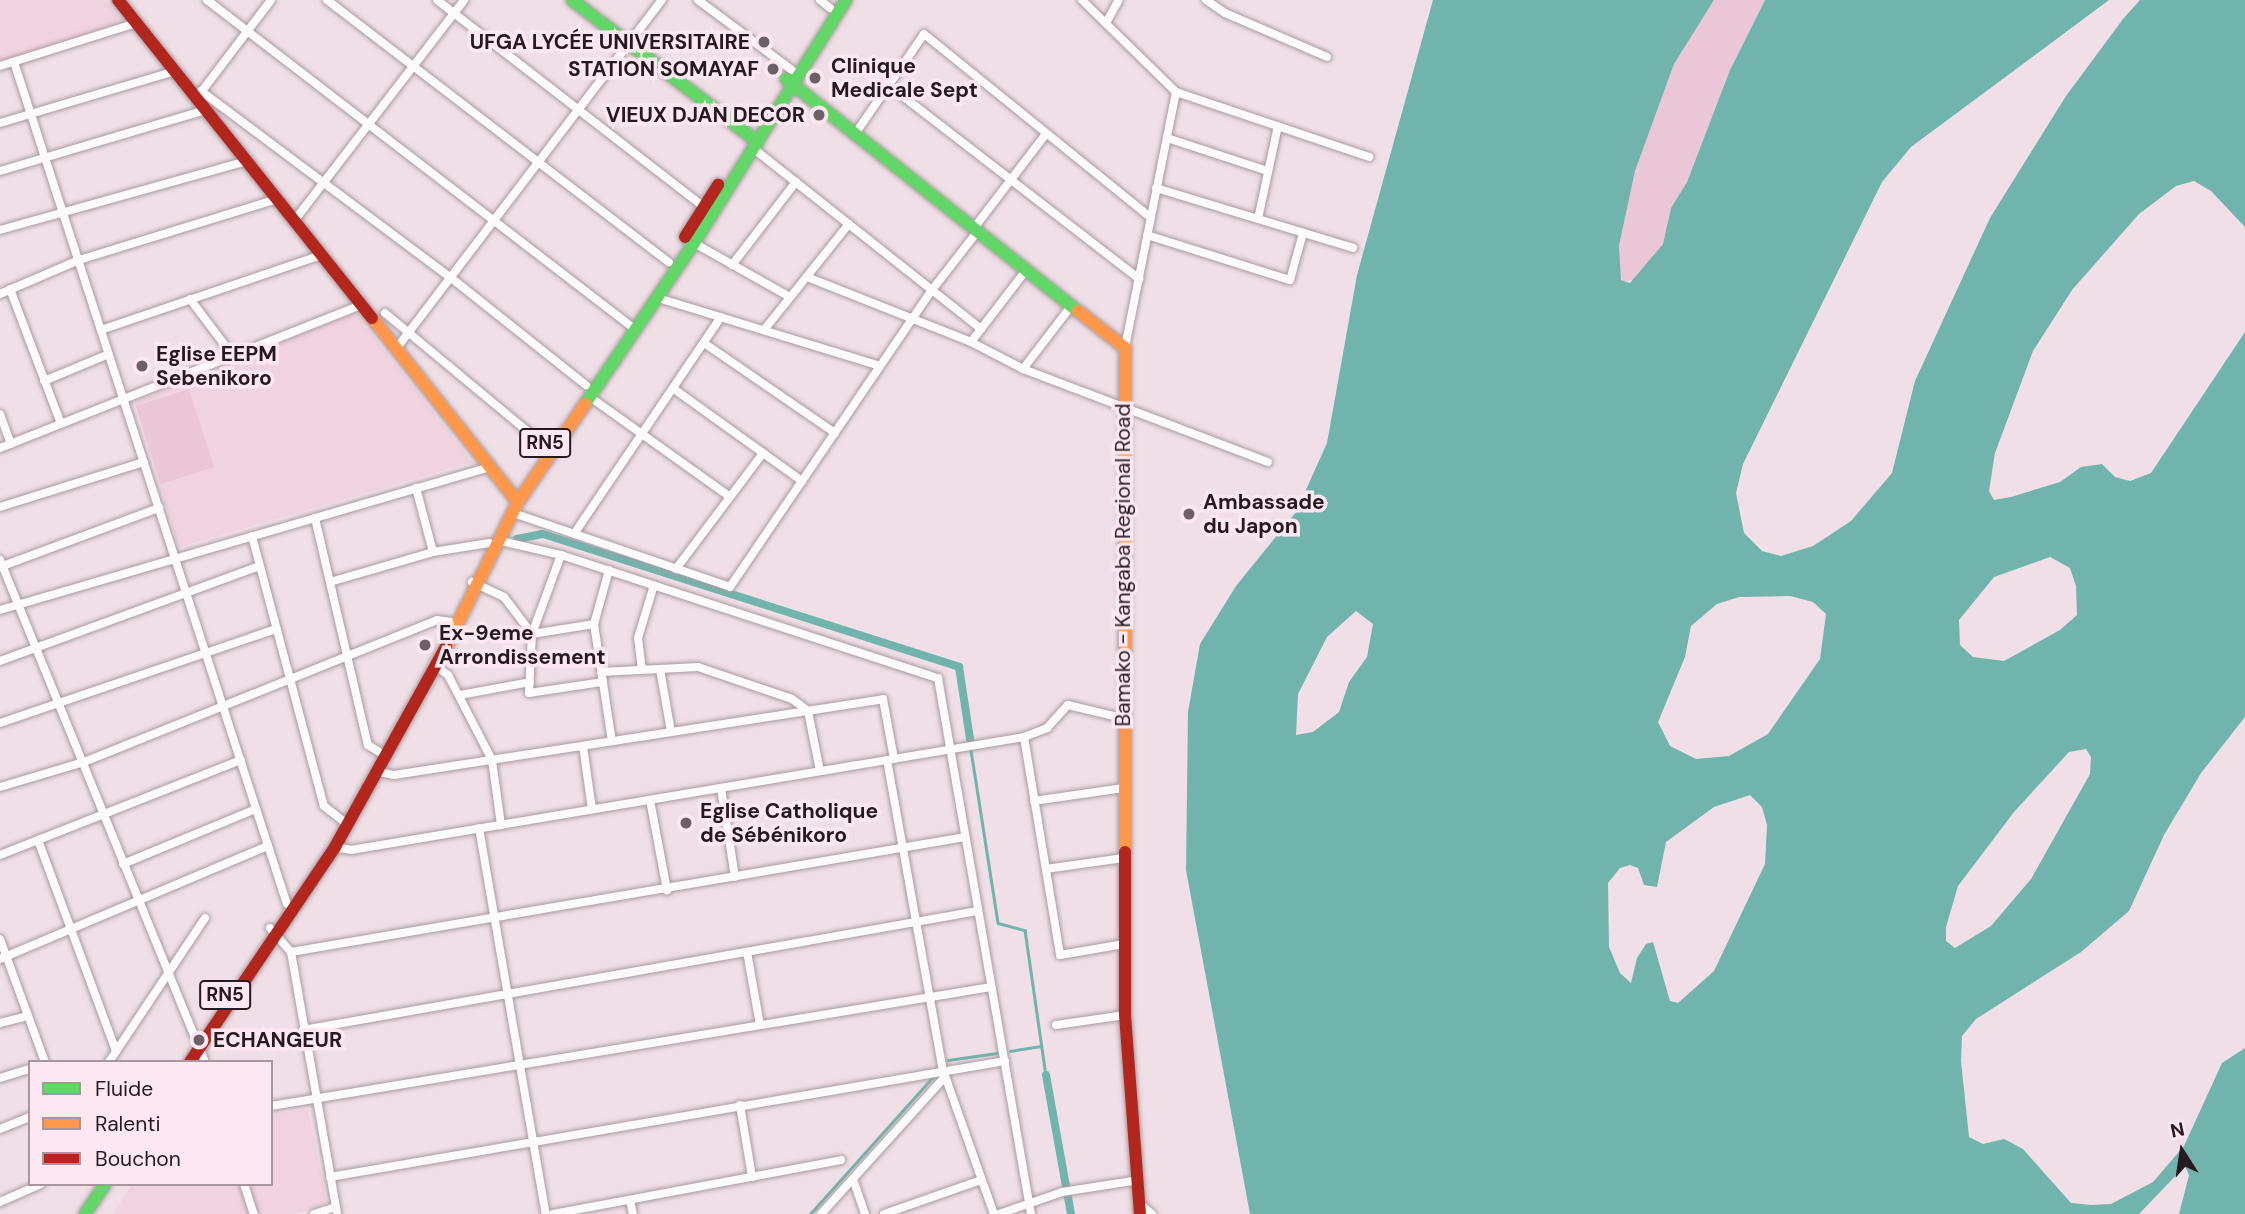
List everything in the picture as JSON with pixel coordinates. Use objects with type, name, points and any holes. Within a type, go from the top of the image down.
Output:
[{"type":"main road","points":[[118,0],[175,71],[199,95],[206,110],[490,467],[515,503]]},
{"type":"main road","points":[[572,0],[754,142]]},
{"type":"main road","name":"RN5","points":[[790,78],[846,0]]},
{"type":"main road","name":"RN5","points":[[632,327],[658,298],[694,243],[790,78],[828,3]]},
{"type":"main road","points":[[790,78],[855,134],[1125,348]]},
{"type":"main road","name":"RN5","points":[[495,542],[515,503],[632,327],[704,207],[754,142]]},
{"type":"main road","name":"Bamako - Kangaba Regional Road","points":[[1125,348],[1122,718],[1125,1015],[1140,1209]]},
{"type":"main road","name":"RN5","points":[[184,1060],[331,847],[437,667],[544,445],[588,391]]},
{"type":"main road","name":"RN5","points":[[374,770],[379,752],[451,622],[476,584]]},
{"type":"main road","name":"RN5","points":[[273,930],[287,904],[331,847]]},
{"type":"main road","name":"RN5","points":[[191,1060],[198,1041]]},
{"type":"main road","points":[[85,1214],[103,1186]]},
{"type":"main road","points":[[96,1214],[114,1186]]},
{"type":"street","points":[[207,0],[495,218],[632,327]]},
{"type":"street","points":[[271,0],[199,95],[450,276],[642,435],[730,497]]},
{"type":"street","points":[[327,0],[669,262]]},
{"type":"street","points":[[437,0],[704,207]]},
{"type":"street","points":[[294,221],[368,121],[464,0]]},
{"type":"street","points":[[396,349],[662,0]]},
{"type":"street","points":[[698,0],[790,78]]},
{"type":"street","points":[[1082,0],[1177,92],[1369,157]]},
{"type":"street","points":[[1106,23],[1119,0]]},
{"type":"street","points":[[1206,0],[1225,13],[1327,57]]},
{"type":"street","points":[[0,66],[136,23]]},
{"type":"street","points":[[855,134],[924,34],[1045,135],[1150,217]]},
{"type":"street","points":[[14,62],[287,904]]},
{"type":"street","points":[[0,123],[175,71]]},
{"type":"street","points":[[887,84],[1139,279]]},
{"type":"street","points":[[1125,348],[1177,92]]},
{"type":"street","points":[[0,171],[206,110]]},
{"type":"street","points":[[1258,219],[1278,126]]},
{"type":"street","points":[[515,503],[574,534],[730,587],[932,290],[1045,135]]},
{"type":"street","points":[[1167,138],[1268,171]]},
{"type":"street","points":[[754,142],[796,182],[981,329]]},
{"type":"street","points":[[0,230],[247,161]]},
{"type":"street","points":[[732,265],[796,182]]},
{"type":"street","points":[[1156,188],[1353,248]]},
{"type":"street","points":[[0,294],[79,260],[277,199]]},
{"type":"street","points":[[764,330],[849,224]]},
{"type":"street","points":[[1147,235],[1290,280],[1303,233]]},
{"type":"street","points":[[694,243],[790,297]]},
{"type":"street","points":[[101,330],[321,255]]},
{"type":"street","points":[[971,342],[1027,270]]},
{"type":"street","points":[[807,277],[971,342],[1023,369],[1268,462]]},
{"type":"street","points":[[10,289],[61,424]]},
{"type":"street","points":[[658,298],[880,366]]},
{"type":"street","points":[[190,299],[233,356]]},
{"type":"street","points":[[0,448],[362,305]]},
{"type":"street","points":[[1023,369],[1072,305]]},
{"type":"street","points":[[385,313],[408,335],[544,445]]},
{"type":"street","points":[[574,534],[721,317]]},
{"type":"street","points":[[704,343],[835,433]]},
{"type":"street","points":[[44,381],[109,354]]},
{"type":"street","points":[[674,389],[802,481]]},
{"type":"street","points":[[0,414],[11,444]]},
{"type":"street","points":[[676,569],[763,453]]},
{"type":"street","points":[[0,507],[144,462]]},
{"type":"street","points":[[0,610],[490,467]]},
{"type":"street","points":[[416,488],[433,552]]},
{"type":"street","points":[[159,508],[1,564],[84,762],[167,975],[204,1060]]},
{"type":"street","points":[[316,518],[368,746],[379,752]]},
{"type":"street","points":[[251,536],[324,806],[344,823]]},
{"type":"street","points":[[330,582],[433,552],[495,542],[561,555],[938,678],[1031,1214]]},
{"type":"street","points":[[561,555],[532,634],[529,693],[603,682]]},
{"type":"street","points":[[0,661],[259,566]]},
{"type":"street","points":[[609,570],[594,624],[612,741]]},
{"type":"street","points":[[476,584],[504,597],[532,634]]},
{"type":"street","points":[[642,670],[638,638],[654,585]]},
{"type":"street","points":[[0,787],[84,762],[289,677],[437,620],[451,622]]},
{"type":"street","points":[[532,634],[594,624]]},
{"type":"street","points":[[0,723],[276,629]]},
{"type":"street","points":[[437,667],[460,695],[492,760],[501,825]]},
{"type":"street","points":[[601,672],[698,667],[792,699],[808,711],[820,771]]},
{"type":"street","points":[[660,669],[671,732]]},
{"type":"street","points":[[460,695],[530,682]]},
{"type":"street","points":[[374,770],[394,775],[883,699],[903,848],[944,1074],[994,1214]]},
{"type":"street","points":[[331,847],[351,850],[1024,737],[1048,728],[1068,705],[1122,718]]},
{"type":"street","points":[[1024,737],[1060,955],[1124,944]]},
{"type":"street","points":[[583,746],[592,809]]},
{"type":"street","points":[[0,855],[241,760]]},
{"type":"street","points":[[722,788],[735,877]]},
{"type":"street","points":[[1034,801],[1123,788]]},
{"type":"street","points":[[650,800],[667,890]]},
{"type":"street","points":[[123,864],[256,809]]},
{"type":"street","points":[[479,828],[546,1214]]},
{"type":"street","points":[[291,952],[495,920],[965,837]]},
{"type":"street","points":[[38,840],[116,1051]]},
{"type":"street","points":[[3,958],[268,846]]},
{"type":"street","points":[[1046,869],[1123,858]]},
{"type":"street","points":[[303,1030],[978,912]]},
{"type":"street","points":[[110,1060],[205,918]]},
{"type":"street","points":[[273,930],[291,952],[336,1210],[314,1214]]},
{"type":"street","points":[[0,939],[3,958],[44,1060]]},
{"type":"street","points":[[747,952],[760,1025]]},
{"type":"street","points":[[273,1106],[991,987]]},
{"type":"street","points":[[1056,1025],[1125,1015]]},
{"type":"street","points":[[0,1023],[28,1016]]},
{"type":"street","points":[[330,1177],[740,1105],[944,1074],[1004,1061]]},
{"type":"street","points":[[0,1078],[28,1070]]},
{"type":"street","points":[[821,1214],[944,1074]]},
{"type":"street","points":[[740,1105],[752,1177]]},
{"type":"street","points":[[0,1129],[28,1118]]},
{"type":"street","points":[[553,1214],[841,1160]]},
{"type":"street","points":[[853,1179],[865,1214]]},
{"type":"street","points":[[884,1214],[981,1180]]},
{"type":"street","points":[[999,1214],[1062,1192],[1139,1181]]},
{"type":"street","points":[[0,1202],[36,1186]]},
{"type":"street","points":[[245,1186],[254,1214]]},
{"type":"street","points":[[630,1200],[633,1214]]},
{"type":"street","points":[[1140,1209],[1152,1214]]},
{"type":"shaded area","points":[[0,0],[105,0],[124,23],[0,62]]},
{"type":"shaded area","points":[[1433,0],[1714,0],[1674,64],[1635,171],[1619,246],[1621,280],[1630,283],[1663,244],[1671,208],[1687,182],[1730,70],[1765,0],[2109,0],[1911,147],[1882,182],[1743,464],[1736,493],[1744,533],[1762,551],[1781,556],[1813,546],[1851,521],[1892,473],[1915,381],[1990,218],[2066,96],[2123,19],[2140,0],[2245,0],[2245,227],[2211,191],[2194,181],[2176,186],[2139,214],[2072,290],[2033,351],[1995,453],[1989,491],[1994,500],[2011,497],[2060,482],[2081,467],[2102,464],[2115,477],[2130,481],[2151,473],[2245,332],[2245,717],[2201,773],[2164,835],[2129,911],[2081,952],[1976,1019],[1962,1036],[1961,1061],[1969,1137],[1983,1144],[2004,1139],[2023,1149],[2071,1203],[2091,1205],[2111,1204],[2153,1182],[2184,1146],[2222,1063],[2245,1048],[2245,1214],[2179,1214],[2189,1175],[2185,1166],[2139,1214],[1250,1214],[1186,870],[1188,712],[1200,644],[1236,586],[1296,512],[1327,443],[1357,275]],"holes":[[[2050,557],[2070,568],[2076,586],[2077,615],[2060,630],[2004,661],[1973,657],[1960,645],[1959,620],[1994,577]],[[1790,596],[1813,602],[1826,614],[1820,659],[1768,734],[1729,756],[1696,759],[1670,746],[1658,722],[1685,657],[1691,626],[1717,604],[1739,597]],[[1356,611],[1373,624],[1367,657],[1349,682],[1339,712],[1313,732],[1296,735],[1298,694],[1327,637]],[[2086,749],[2091,757],[2090,774],[2031,879],[1991,926],[1955,948],[1946,941],[1946,927],[1958,886],[2014,812],[2069,752]],[[1750,795],[1762,807],[1767,825],[1765,864],[1714,971],[1678,1003],[1670,1001],[1653,942],[1646,944],[1637,958],[1631,983],[1620,973],[1609,947],[1608,883],[1620,868],[1630,865],[1638,868],[1644,885],[1657,887],[1666,842],[1714,807]]]},
{"type":"shaded area","points":[[1714,0],[1765,0],[1730,70],[1687,182],[1671,208],[1663,244],[1636,279],[1624,282],[1619,275],[1619,246],[1635,171],[1674,64]]},
{"type":"shaded area","points":[[355,313],[472,462],[179,547],[134,402]]},
{"type":"shaded area","points":[[189,389],[214,467],[161,484],[136,406]]},
{"type":"shaded area","points":[[308,1109],[327,1203],[295,1214],[113,1214],[131,1186],[273,1186],[273,1115]]},
{"type":"waterway","points":[[517,539],[543,534],[959,667],[970,739]]},
{"type":"waterway","points":[[971,750],[998,923],[1025,930],[1046,1075]]},
{"type":"waterway","points":[[1010,1051],[1041,1046]]},
{"type":"waterway","points":[[948,1060],[997,1053]]},
{"type":"waterway","points":[[1046,1075],[1071,1214]]},
{"type":"waterway","points":[[810,1214],[934,1076]]},
{"type":"traffic: fast","points":[[572,0],[758,142]]},
{"type":"traffic: fast","points":[[585,404],[694,243],[846,0]]},
{"type":"traffic: fast","points":[[786,79],[1078,311]]},
{"type":"traffic: fast","points":[[85,1214],[104,1186]]},
{"type":"traffic: slow","points":[[1078,311],[1125,348],[1125,852]]},
{"type":"traffic: slow","points":[[372,318],[518,502]]},
{"type":"traffic: slow","points":[[446,647],[518,502],[585,404]]},
{"type":"traffic: jam","points":[[118,0],[372,318]]},
{"type":"traffic: jam","points":[[685,237],[718,185]]},
{"type":"traffic: jam","points":[[191,1060],[335,847],[446,647]]},
{"type":"traffic: jam","points":[[1125,852],[1125,1015],[1140,1214]]},
{"type":"place","name":"UFGA LYCÉE UNIVERSITAIRE","points":[[764,42]]},
{"type":"place","name":"STATION SOMAYAF","points":[[773,69]]},
{"type":"place","name":"Clinique Medicale Sept","points":[[815,78]]},
{"type":"place","name":"VIEUX DJAN DECOR","points":[[819,115]]},
{"type":"place","name":"Eglise EEPM Sebenikoro","points":[[142,366]]},
{"type":"place","name":"Ambassade du Japon","points":[[1189,514]]},
{"type":"place","name":"Ex-9eme Arrondissement","points":[[425,645]]},
{"type":"place","name":"Eglise Catholique de Sébénikoro","points":[[686,823]]},
{"type":"place","name":"ECHANGEUR","points":[[199,1040]]}]
